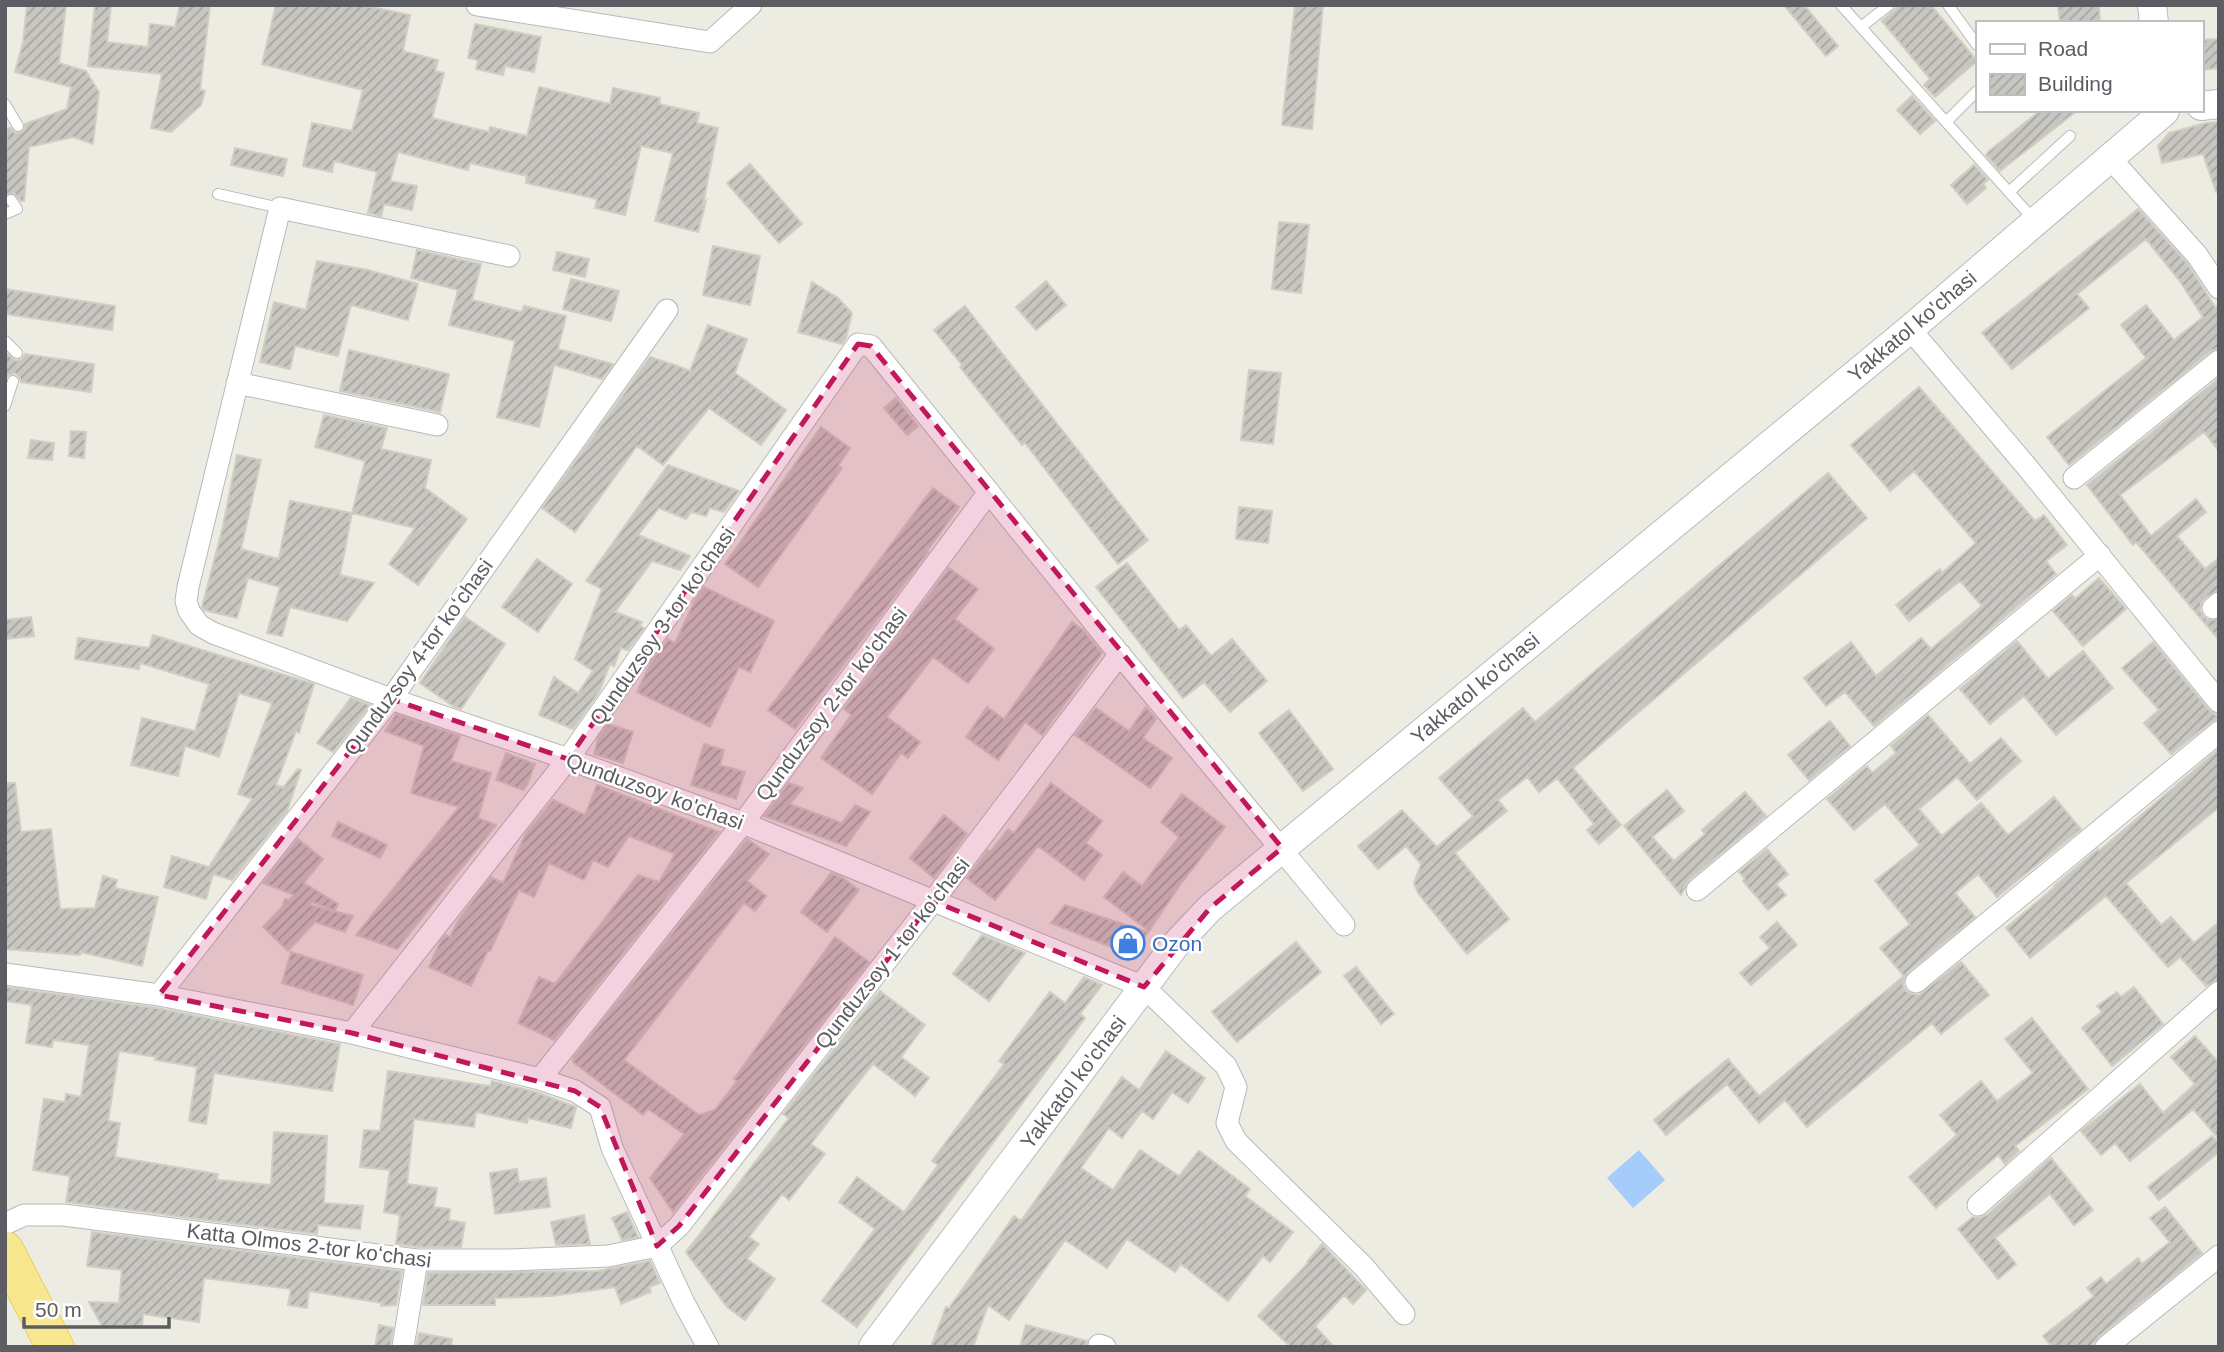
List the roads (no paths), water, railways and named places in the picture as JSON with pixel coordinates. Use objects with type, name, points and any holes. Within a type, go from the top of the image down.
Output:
[{"type":"highway","points":[[5,1250],[55,1347]]},
{"type":"street","points":[[477,5],[549,11],[710,42],[751,5]]},
{"type":"street","name":"Yakkatol ko'chasi","points":[[873,1347],[1176,944],[1210,908],[1910,329],[2166,112]]},
{"type":"street","points":[[2109,158],[2197,255],[2219,288]]},
{"type":"street","points":[[437,425],[237,383],[280,208],[509,256]]},
{"type":"street","name":"Qunduzsoy 4-tor koʻchasi","points":[[159,995],[391,699],[667,310]]},
{"type":"street","points":[[1910,329],[2100,555],[2219,702]]},
{"type":"street","name":"Qunduzsoy 3-tor ko'chasi","points":[[352,1033],[568,759],[858,344],[871,346],[989,492]]},
{"type":"street","points":[[2074,478],[2219,361]]},
{"type":"street","name":"Qunduzsoy ko'chasi","points":[[237,383],[188,587],[186,601],[189,611],[199,625],[213,633],[391,699],[568,759],[743,823],[1144,987]]},
{"type":"street","points":[[989,492],[1344,925]]},
{"type":"street","name":"Qunduzsoy 2-tor ko'chasi","points":[[540,1079],[743,823],[989,492]]},
{"type":"street","points":[[1698,890],[2100,555]]},
{"type":"street","name":"Qunduzsoy 1-tor ko'chasi","points":[[657,1246],[679,1226],[933,901],[1120,654]]},
{"type":"street","points":[[1916,982],[2219,732]]},
{"type":"street","points":[[5,974],[159,995],[352,1033],[540,1079],[575,1091],[600,1107],[612,1148],[708,1347]]},
{"type":"street","points":[[1144,987],[1226,1066],[1236,1087],[1227,1123],[1236,1141],[1364,1267],[1404,1314]]},
{"type":"street","points":[[1978,1205],[2219,992]]},
{"type":"street","name":"Katta Olmos 2-tor koʻchasi","points":[[5,1224],[24,1215],[63,1215],[417,1260],[608,1256],[657,1246]]},
{"type":"street","points":[[2106,1347],[2219,1256]]},
{"type":"street","points":[[403,1347],[417,1260]]},
{"type":"street","points":[[1099,1347],[1105,1347]]},
{"type":"lane","points":[[1841,5],[2035,221]]},
{"type":"lane","points":[[1861,27],[1889,5]]},
{"type":"lane","points":[[1948,5],[1976,44]]},
{"type":"lane","points":[[1947,121],[1976,92]]},
{"type":"lane","points":[[5,104],[18,127]]},
{"type":"lane","points":[[2009,192],[2070,136]]},
{"type":"lane","points":[[218,194],[280,208]]},
{"type":"lane","points":[[5,214],[17,209],[11,200]]},
{"type":"lane","points":[[5,341],[17,353]]},
{"type":"lane","points":[[5,406],[13,381]]},
{"type":"water","points":[[1639,1150],[1665,1180],[1633,1208],[1607,1178]]},
{"type":"place","name":"Ozon","points":[[1128,943]]}]
